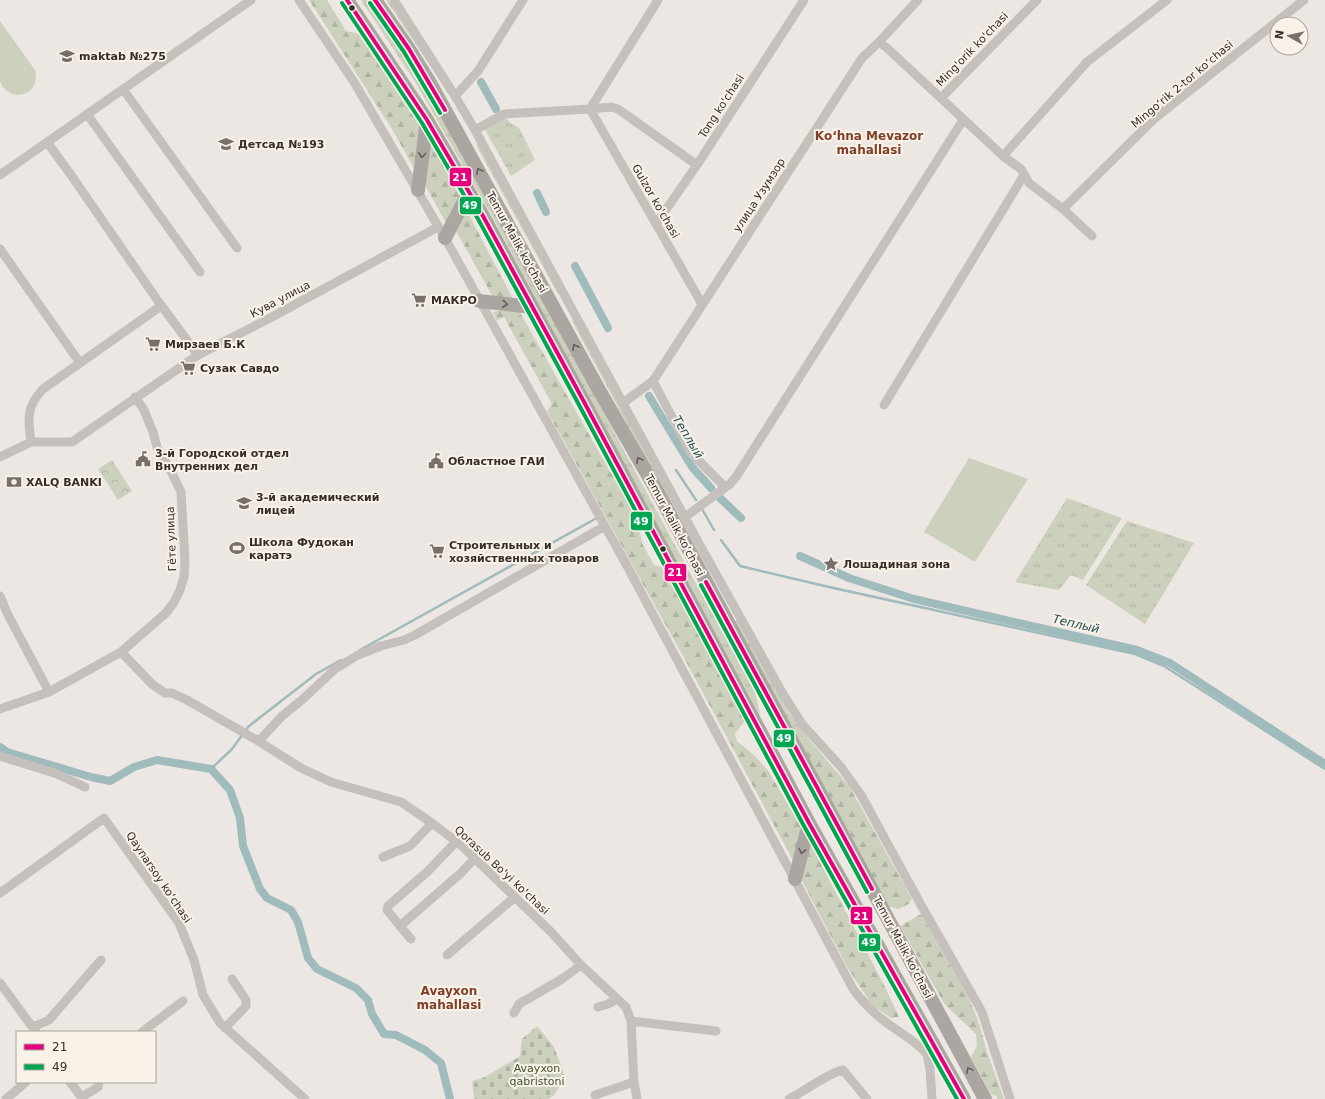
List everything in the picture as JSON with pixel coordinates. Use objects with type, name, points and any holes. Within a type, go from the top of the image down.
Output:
[{"type":"highway","name":"Temur Malik ko'chasi","points":[[347,0],[427,120],[469,192],[586,406],[931,1051],[964,1099]]},
{"type":"highway","name":"Temur Malik ko'chasi","points":[[375,0],[409,49],[430,83],[595,384],[658,493],[985,1099]]},
{"type":"highway","points":[[418,190],[427,120]]},
{"type":"highway","points":[[442,232],[469,192]]},
{"type":"highway","points":[[479,301],[532,307]]},
{"type":"highway","points":[[765,743],[766,736],[770,728],[776,726],[784,728]]},
{"type":"highway","points":[[795,879],[809,823]]},
{"type":"highway","points":[[931,1051],[953,1040]]},
{"type":"street","points":[[0,175],[250,0]]},
{"type":"street","points":[[299,0],[354,82],[442,232],[605,526],[858,996],[878,1016],[920,1046],[931,1051],[930,1069],[932,1099]]},
{"type":"street","points":[[455,96],[478,71],[523,0]]},
{"type":"street","points":[[590,109],[658,0]]},
{"type":"street","name":"Tong ko'chasi","points":[[656,224],[697,165],[804,0]]},
{"type":"street","name":"улица Узумзор","points":[[623,404],[653,381],[862,58],[918,0]]},
{"type":"street","name":"Ming'orik ko'chasi","points":[[941,98],[1037,0]]},
{"type":"street","points":[[1002,156],[1087,62],[1167,0]]},
{"type":"street","name":"Mingo‘rik 2-tor ko‘chasi","points":[[1063,209],[1154,119],[1304,0]]},
{"type":"street","points":[[395,1],[475,130],[782,694],[797,717],[841,767],[861,795],[982,1012],[1010,1099]]},
{"type":"street","points":[[879,42],[888,48],[1002,156],[1021,169],[1029,184],[1063,209],[1092,236]]},
{"type":"street","points":[[124,89],[237,248]]},
{"type":"street","points":[[475,130],[504,114],[612,107],[618,109],[697,165]]},
{"type":"street","name":"Gulzor ko'chasi","points":[[590,109],[702,304]]},
{"type":"street","points":[[87,114],[200,272]]},
{"type":"street","points":[[685,517],[725,488],[742,469],[963,120]]},
{"type":"street","points":[[47,142],[161,306],[198,355]]},
{"type":"street","points":[[884,405],[1024,175]]},
{"type":"street","name":"Кува улица","points":[[31,442],[72,442],[135,397],[198,355],[442,232]]},
{"type":"street","points":[[0,249],[80,363]]},
{"type":"street","points":[[0,457],[31,442],[28,418],[35,397],[43,389],[161,306]]},
{"type":"street","points":[[653,381],[691,453],[725,488]]},
{"type":"street","name":"Гёте улица","points":[[0,710],[49,692],[121,652],[159,620],[170,608],[180,590],[184,569],[181,492],[157,447],[144,410],[135,397]]},
{"type":"street","points":[[658,493],[674,498]]},
{"type":"street","points":[[259,741],[281,717],[335,670],[358,655],[415,635],[605,526]]},
{"type":"street","points":[[0,596],[7,613],[49,692]]},
{"type":"street","points":[[731,629],[735,608]]},
{"type":"street","name":"Qorasub Bo'yi ko'chasi","points":[[121,652],[153,685],[165,693],[172,693],[187,700],[259,741],[301,768],[331,782],[401,802],[432,823],[475,858],[551,932],[581,965],[626,1007],[631,1021],[634,1082],[637,1099]]},
{"type":"street","points":[[0,756],[57,774],[85,786]]},
{"type":"street","name":"Qaynarsoy koʻchasi","points":[[0,893],[104,818],[179,923],[194,960],[203,995],[220,1023],[305,1099]]},
{"type":"street","points":[[383,857],[410,846],[432,823]]},
{"type":"street","points":[[410,939],[387,910],[388,906],[427,872],[456,842]]},
{"type":"street","points":[[400,926],[461,874],[475,858]]},
{"type":"street","points":[[446,954],[514,897]]},
{"type":"street","points":[[0,983],[34,1030],[48,1020],[101,960]]},
{"type":"street","points":[[514,1013],[519,1004],[562,979],[581,965]]},
{"type":"street","points":[[225,1028],[246,1006],[246,1000],[232,979]]},
{"type":"street","points":[[598,1007],[617,999]]},
{"type":"street","points":[[143,1031],[183,1001]]},
{"type":"street","points":[[631,1021],[716,1031]]},
{"type":"street","points":[[789,1099],[839,1070],[843,1070],[868,1099]]},
{"type":"street","points":[[595,1095],[634,1082]]},
{"type":"street","points":[[6,1099],[25,1083]]},
{"type":"street","points":[[71,1083],[82,1098],[98,1087],[99,1083]]},
{"type":"green space","points":[[309,0],[327,0],[346,31],[365,35],[422,129],[416,172],[392,129]]},
{"type":"green space","points":[[361,0],[367,0],[421,82],[493,208],[755,693],[759,714],[488,209],[417,85]]},
{"type":"green space","points":[[386,0],[389,0],[447,87],[445,88]]},
{"type":"green space","points":[[0,21],[35,70],[36,79],[29,92],[16,95],[4,88],[0,81]]},
{"type":"green space","points":[[506,117],[509,122],[519,128],[535,160],[511,176],[484,128]]},
{"type":"green space","points":[[477,137],[561,292],[558,294],[477,147]]},
{"type":"green space","points":[[430,141],[460,197],[447,225],[423,181]]},
{"type":"green space","points":[[466,209],[513,299],[494,299],[455,229]]},
{"type":"green space","points":[[505,309],[518,309],[637,519],[642,543],[654,565],[665,568],[747,718],[735,734],[737,741],[754,755],[769,772],[801,827],[795,864],[689,667],[547,411],[552,404],[504,317],[497,321],[493,312]]},
{"type":"green space","points":[[575,320],[668,491],[661,488],[572,321]]},
{"type":"green space","points":[[969,458],[1028,479],[975,562],[924,532]]},
{"type":"green space","points":[[112,460],[132,491],[118,500],[98,469]]},
{"type":"green space","points":[[1067,498],[1122,518],[1083,580],[1071,575],[1059,590],[1015,582]]},
{"type":"green space","points":[[1127,521],[1194,543],[1145,624],[1086,585]]},
{"type":"green space","points":[[737,617],[788,712],[807,737],[797,739],[735,624]]},
{"type":"green space","points":[[807,737],[849,786],[912,899],[909,904],[898,909],[888,906],[797,739]]},
{"type":"green space","points":[[809,841],[883,983],[899,1017],[891,1018],[872,1005],[847,967],[799,875]]},
{"type":"green space","points":[[921,914],[968,997],[978,1020],[987,1052],[1004,1099],[998,1099],[990,1093],[971,1057],[977,1046],[976,1034],[945,1005],[900,926]]},
{"type":"green space","name":"Avayxon qabristoni","points":[[537,1026],[554,1047],[565,1077],[555,1094],[549,1099],[474,1099],[472,1081],[485,1077],[520,1056],[522,1039]]},
{"type":"waterway","name":"Теплый","points":[[481,82],[496,109]]},
{"type":"waterway","name":"Теплый","points":[[537,193],[546,212]]},
{"type":"waterway","name":"Теплый","points":[[575,266],[608,328]]},
{"type":"waterway","name":"Теплый","points":[[649,396],[692,467],[711,488]]},
{"type":"waterway","points":[[676,470],[696,500]]},
{"type":"waterway","name":"Теплый","points":[[720,498],[741,518]]},
{"type":"waterway","points":[[702,509],[714,530]]},
{"type":"waterway","points":[[360,650],[595,519]]},
{"type":"waterway","points":[[721,540],[740,566],[1135,654],[1164,666],[1325,769]]},
{"type":"waterway","name":"Теплый","points":[[800,556],[849,578],[914,599],[1137,650],[1170,663],[1325,764]]},
{"type":"waterway","points":[[246,730],[249,726],[316,674],[341,660]]},
{"type":"waterway","points":[[211,769],[232,749],[243,734]]},
{"type":"waterway","points":[[0,747],[7,752],[91,777],[110,781],[134,767],[157,760],[211,769],[230,790],[240,818],[243,846],[260,889],[267,898],[291,910],[298,922],[308,958],[317,969],[356,988],[368,1000],[372,1014],[384,1034],[396,1035],[425,1050],[441,1063],[450,1099]]},
{"type":"transit line","name":"21","points":[[347,0],[427,120],[483,216],[809,823],[964,1099]]},
{"type":"transit line","name":"21","points":[[375,0],[409,49],[445,110]]},
{"type":"transit line","name":"49","points":[[342,3],[422,123],[478,219],[804,826],[957,1099]]},
{"type":"transit line","name":"49","points":[[370,3],[404,52],[440,113]]},
{"type":"transit line","name":"21","points":[[706,582],[872,889]]},
{"type":"transit line","name":"49","points":[[701,585],[867,892]]},
{"type":"place","name":"maktab №275","points":[[67,56]]},
{"type":"place","name":"Детсад №193","points":[[226,144]]},
{"type":"place","name":"МАКРО","points":[[419,300]]},
{"type":"place","name":"Мирзаев Б.К","points":[[153,344]]},
{"type":"place","name":"Сузак Савдо","points":[[188,368]]},
{"type":"place","name":"3-й Городской отдел Внутренних дел","points":[[143,459]]},
{"type":"place","name":"Областное ГАИ","points":[[436,461]]},
{"type":"place","name":"XALQ BANKI","points":[[14,482]]},
{"type":"place","name":"3-й академический лицей","points":[[244,503]]},
{"type":"place","name":"Школа Фудокан каратэ","points":[[237,548]]},
{"type":"place","name":"Строительных и хозяйственных товаров","points":[[437,551]]},
{"type":"place","name":"Лошадиная зона","points":[[831,564]]},
{"type":"district","name":"Koʻhna Mevazor mahallasi","points":[[869,143]]},
{"type":"district","name":"Avayxon mahallasi","points":[[449,998]]}]
